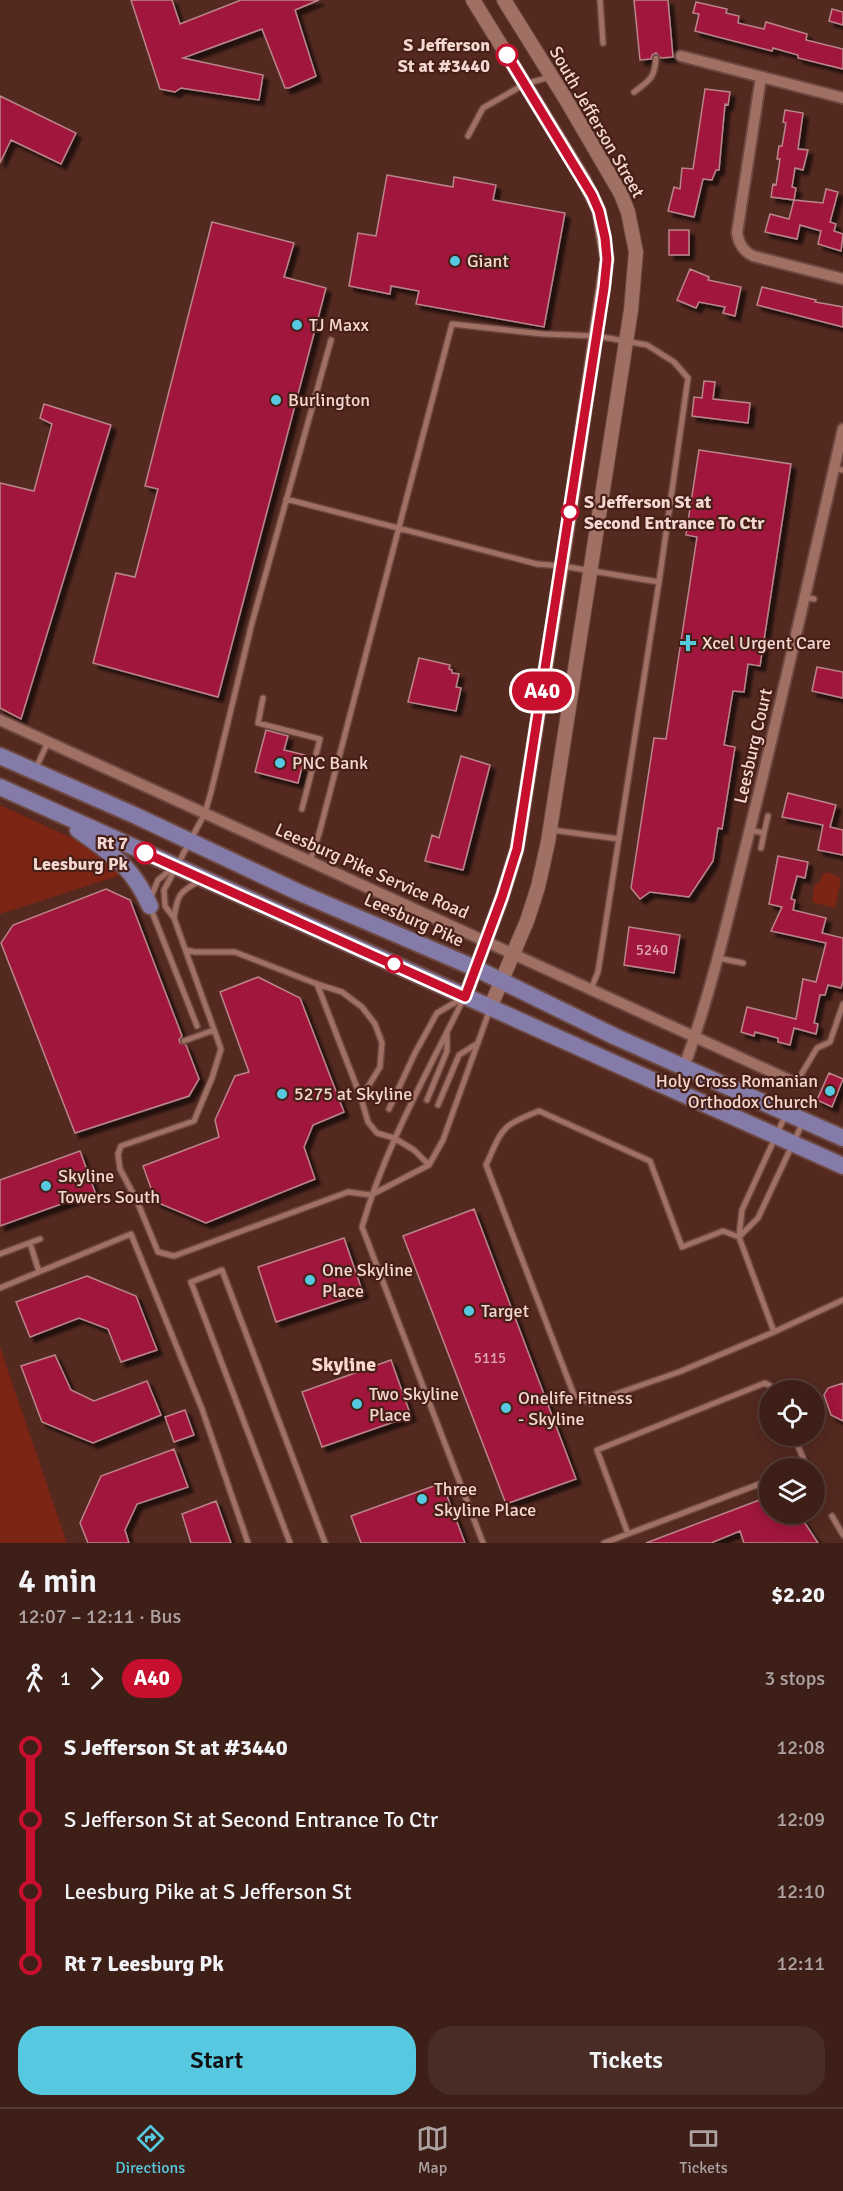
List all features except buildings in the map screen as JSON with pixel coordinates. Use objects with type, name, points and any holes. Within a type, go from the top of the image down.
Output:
[{"type":"main road","name":"Leesburg Pike","points":[[0,756],[297,892],[475,968],[684,1067],[843,1138]]},
{"type":"main road","points":[[0,787],[843,1166]]},
{"type":"main road","points":[[48,809],[127,867],[140,884],[150,906]]},
{"type":"street","points":[[465,997],[517,849],[562,566],[607,259],[599,211],[584,180],[473,0]]},
{"type":"street","name":"South Jefferson Street","points":[[490,1008],[527,921],[538,887],[550,830],[626,341],[636,252],[628,212],[608,170],[504,0]]},
{"type":"street","points":[[681,56],[843,98]]},
{"type":"street","points":[[760,77],[737,233],[741,247],[753,256],[843,279]]},
{"type":"street","name":"Leesburg Court","points":[[684,1067],[718,958],[750,830],[772,758],[828,518],[843,429]]},
{"type":"street","name":"Leesburg Pike Service Road","points":[[0,720],[796,1083]]},
{"type":"lane","points":[[600,0],[603,43]]},
{"type":"lane","points":[[634,92],[647,83],[655,73],[656,58]]},
{"type":"lane","points":[[468,136],[483,108],[525,84],[551,76]]},
{"type":"lane","points":[[309,861],[319,834],[452,324],[513,331],[597,336],[647,345],[674,362],[688,378],[659,582],[598,972],[591,989]]},
{"type":"lane","points":[[331,340],[252,624],[205,813],[175,866],[163,897],[165,906],[174,918],[221,1049],[194,1121],[121,1146],[118,1154],[120,1168],[137,1201],[158,1252],[174,1256],[348,1192],[371,1195],[429,1165],[443,1140],[490,1008]]},
{"type":"lane","points":[[286,499],[537,564],[659,582]]},
{"type":"lane","points":[[263,698],[258,723],[320,739],[302,809]]},
{"type":"lane","points":[[35,771],[48,742]]},
{"type":"lane","points":[[760,848],[768,816]]},
{"type":"lane","points":[[550,830],[619,839]]},
{"type":"lane","points":[[750,830],[764,833]]},
{"type":"lane","points":[[175,866],[158,880],[150,906],[197,1026]]},
{"type":"lane","points":[[174,918],[176,904],[181,893],[204,879]]},
{"type":"lane","points":[[186,950],[235,952],[342,992],[362,1007],[375,1024],[382,1043],[380,1067],[361,1098]]},
{"type":"lane","points":[[718,958],[743,963]]},
{"type":"lane","points":[[317,984],[368,1122],[377,1132],[394,1138],[414,1150],[429,1165]]},
{"type":"lane","points":[[465,997],[394,1138],[371,1195],[362,1227],[483,1543]]},
{"type":"lane","points":[[389,1109],[437,1013],[465,997]]},
{"type":"lane","points":[[796,1083],[817,1048],[830,1042],[843,1004]]},
{"type":"lane","points":[[184,1041],[214,1030]]},
{"type":"lane","points":[[427,1100],[447,1051],[447,1033]]},
{"type":"lane","points":[[438,1105],[459,1055],[478,1043]]},
{"type":"lane","points":[[739,1237],[723,1231],[682,1247],[650,1161],[539,1111],[513,1121],[500,1132],[486,1165],[574,1395],[590,1403],[679,1372],[843,1300]]},
{"type":"lane","points":[[774,1332],[739,1237],[742,1210],[786,1113]]},
{"type":"lane","points":[[739,1237],[758,1218],[803,1120]]},
{"type":"lane","points":[[0,1288],[131,1234],[202,1409],[248,1543]]},
{"type":"lane","points":[[0,1254],[40,1239]]},
{"type":"lane","points":[[30,1243],[39,1272]]},
{"type":"lane","points":[[290,1543],[191,1282],[222,1270],[325,1543]]},
{"type":"lane","points":[[628,1534],[597,1450],[759,1385]]},
{"type":"lane","points":[[604,1543],[759,1483]]},
{"type":"lane","points":[[832,1516],[843,1535]]},
{"type":"shaded area","points":[[0,805],[89,846],[124,874],[0,914]]},
{"type":"shaded area","points":[[827,872],[841,878],[835,908],[812,902],[815,884],[820,882],[823,874]]},
{"type":"shaded area","points":[[0,1346],[6,1365],[67,1543],[0,1543]]},
{"type":"bus line","name":"A40","points":[[145,853],[465,997],[512,870],[517,849],[607,259],[599,211],[592,195],[507,55]]},
{"type":"place","name":"S Jefferson St at #3440","points":[[507,55]]},
{"type":"place","name":"Giant","points":[[455,261]]},
{"type":"place","name":"TJ Maxx","points":[[297,325]]},
{"type":"place","name":"Burlington","points":[[276,400]]},
{"type":"place","name":"S Jefferson St at Second Entrance To Ctr","points":[[570,512]]},
{"type":"place","name":"Xcel Urgent Care","points":[[688,643]]},
{"type":"place","name":"PNC Bank","points":[[280,763]]},
{"type":"place","name":"Rt 7 Leesburg Pk","points":[[145,853]]},
{"type":"place","name":"Holy Cross Romanian Orthodox Church","points":[[830,1091]]},
{"type":"place","name":"5275 at Skyline","points":[[282,1094]]},
{"type":"place","name":"Skyline Towers South","points":[[46,1186]]},
{"type":"place","name":"One Skyline Place","points":[[310,1280]]},
{"type":"place","name":"Target","points":[[469,1311]]},
{"type":"place","name":"Two Skyline Place","points":[[357,1404]]},
{"type":"place","name":"Onelife Fitness - Skyline","points":[[506,1408]]},
{"type":"place","name":"Three Skyline Place","points":[[422,1499]]},
{"type":"district","name":"Skyline","points":[[344,1364]]}]
